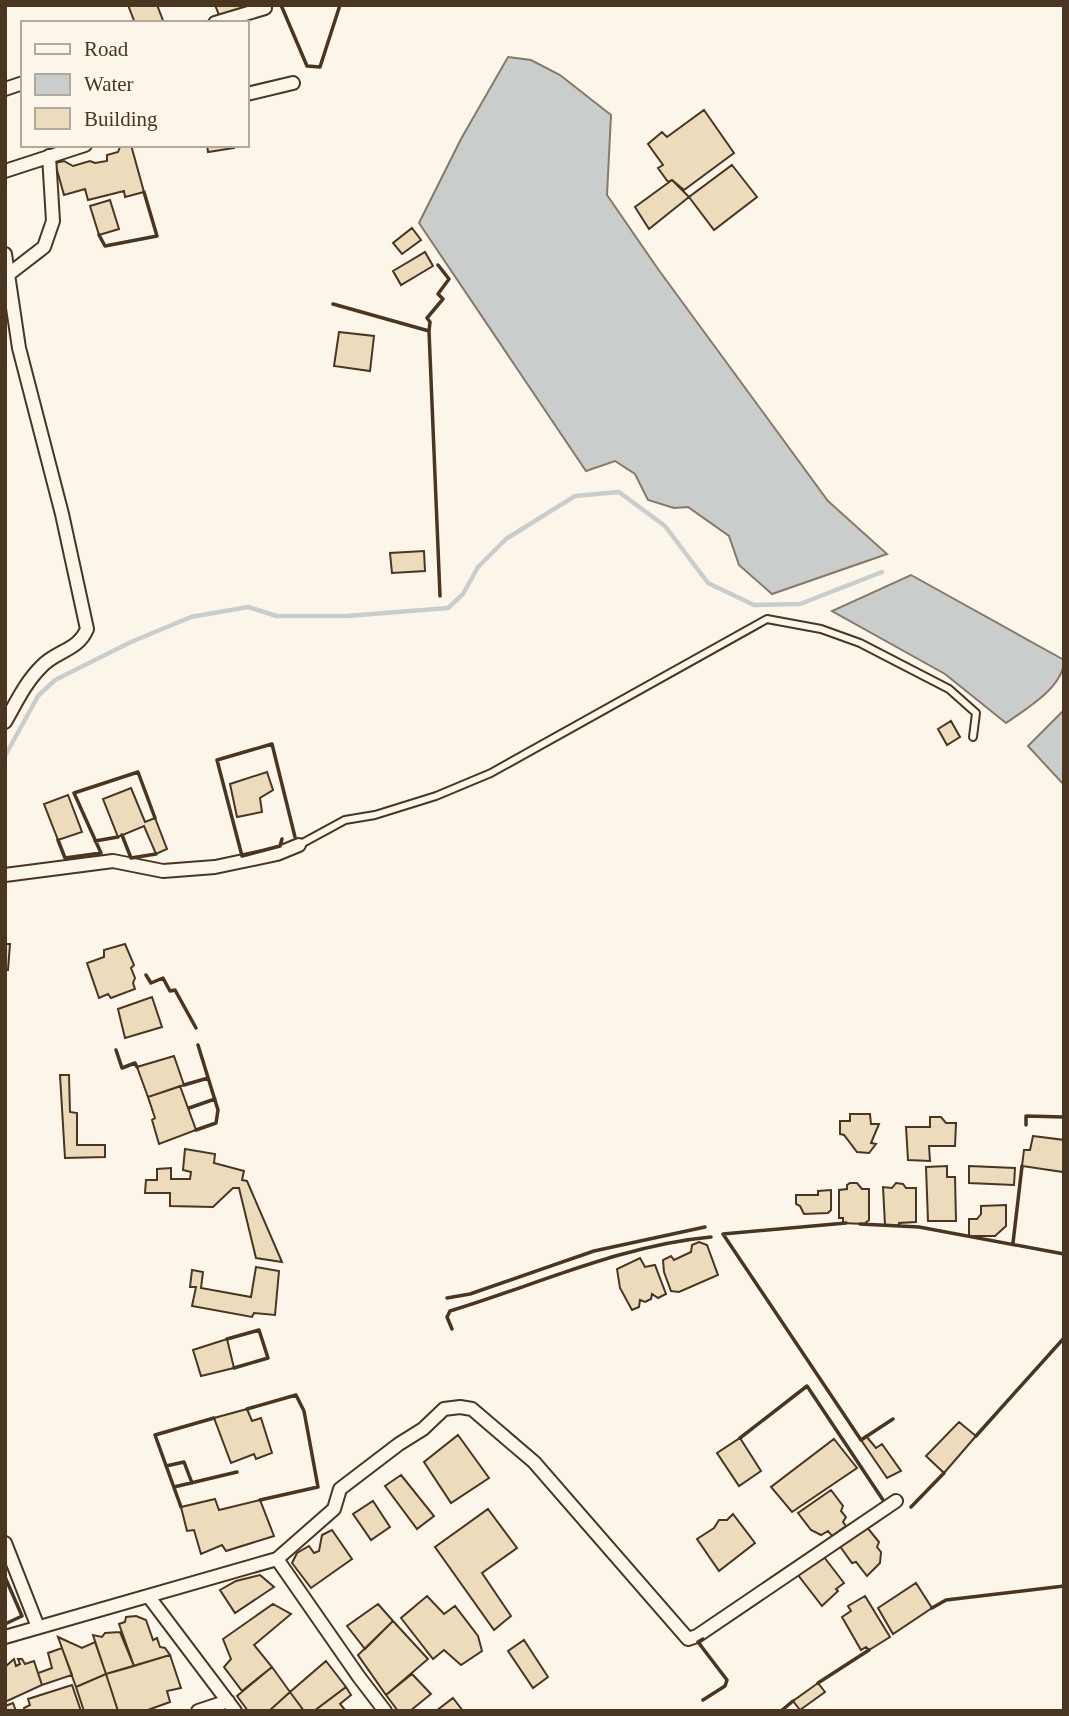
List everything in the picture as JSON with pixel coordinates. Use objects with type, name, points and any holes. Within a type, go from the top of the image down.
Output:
[{"type":"street","points":[[222,21],[265,8]]},
{"type":"street","points":[[248,94],[293,83]]},
{"type":"street","points":[[5,171],[79,147]]},
{"type":"street","points":[[9,274],[44,247],[53,221],[50,156]]},
{"type":"street","points":[[5,254],[19,348],[62,513],[87,629],[83,640],[43,664],[22,690],[5,722]]},
{"type":"street","points":[[5,874],[113,861],[163,871],[215,867],[276,854],[299,845]]},
{"type":"street","points":[[5,1637],[277,1559],[334,1509],[340,1489],[422,1429],[444,1409],[472,1409],[534,1462],[688,1639],[697,1636],[896,1501]]},
{"type":"street","points":[[5,1543],[38,1627]]},
{"type":"street","points":[[277,1559],[385,1711]]},
{"type":"street","points":[[149,1597],[231,1706],[198,1711]]},
{"type":"lane","points":[[299,845],[345,820],[436,796],[491,773],[767,619],[821,629],[860,643],[950,689],[976,713],[974,737]]},
{"type":"water","points":[[508,57],[531,60],[560,75],[611,115],[607,195],[828,501],[887,554],[772,594],[739,565],[729,536],[688,507],[674,508],[648,500],[635,474],[615,461],[586,471],[419,223],[461,139]]},
{"type":"water","points":[[911,575],[1064,660],[1058,679],[1033,704],[1006,723],[945,674],[832,611]]},
{"type":"water","points":[[1064,710],[1064,785],[1028,746]]},
{"type":"building","points":[[128,5],[157,5],[163,21],[134,21]]},
{"type":"building","points":[[215,5],[241,5],[244,13],[221,20]]},
{"type":"building","points":[[704,110],[734,153],[684,190],[672,180],[668,182],[658,168],[663,165],[648,144],[662,132],[667,137]]},
{"type":"building","points":[[120,147],[132,147],[144,192],[125,197],[124,191],[88,200],[85,189],[64,195],[55,163],[64,161],[73,166],[90,161],[107,161],[107,155],[118,152]]},
{"type":"building","points":[[207,147],[234,148],[208,152]]},
{"type":"building","points":[[732,165],[757,197],[714,230],[689,197]]},
{"type":"building","points":[[672,180],[689,197],[649,229],[635,207]]},
{"type":"building","points":[[110,200],[119,229],[99,235],[90,206]]},
{"type":"building","points":[[412,228],[421,240],[402,254],[393,243]]},
{"type":"building","points":[[425,252],[433,266],[401,285],[393,271]]},
{"type":"building","points":[[339,332],[374,336],[370,371],[334,366]]},
{"type":"building","points":[[424,551],[425,571],[392,573],[390,553]]},
{"type":"building","points":[[951,721],[960,737],[947,745],[938,729]]},
{"type":"building","points":[[267,772],[273,790],[260,798],[262,812],[237,817],[230,784]]},
{"type":"building","points":[[131,788],[145,822],[155,818],[167,849],[156,854],[144,826],[118,837],[103,799]]},
{"type":"building","points":[[68,795],[82,832],[58,840],[44,804]]},
{"type":"building","points":[[5,944],[10,944],[8,970],[5,970]]},
{"type":"building","points":[[125,944],[134,965],[131,968],[135,989],[111,998],[108,994],[99,998],[87,963],[104,957],[104,950]]},
{"type":"building","points":[[152,997],[162,1027],[125,1038],[118,1009]]},
{"type":"building","points":[[174,1056],[184,1085],[148,1097],[137,1067]]},
{"type":"building","points":[[60,1075],[69,1075],[70,1112],[77,1113],[77,1145],[105,1145],[105,1157],[65,1158]]},
{"type":"building","points":[[180,1086],[196,1130],[159,1144],[148,1097]]},
{"type":"building","points":[[850,1114],[870,1114],[871,1124],[879,1124],[871,1143],[876,1144],[869,1153],[857,1152],[844,1135],[840,1134],[840,1121],[850,1121]]},
{"type":"building","points":[[930,1117],[941,1117],[946,1123],[956,1123],[955,1146],[929,1146],[930,1161],[908,1160],[906,1127],[930,1127]]},
{"type":"building","points":[[1033,1136],[1064,1140],[1063,1172],[1022,1166],[1024,1150],[1030,1150]]},
{"type":"building","points":[[185,1149],[215,1154],[214,1163],[244,1171],[242,1180],[247,1181],[282,1262],[256,1258],[239,1188],[233,1188],[213,1207],[170,1206],[170,1193],[145,1193],[146,1180],[157,1180],[157,1169],[171,1168],[171,1179],[190,1179],[191,1172],[183,1170]]},
{"type":"building","points":[[947,1166],[947,1177],[955,1177],[956,1221],[928,1221],[926,1167]]},
{"type":"building","points":[[969,1166],[1015,1168],[1014,1185],[969,1183]]},
{"type":"building","points":[[850,1183],[857,1183],[862,1189],[869,1189],[869,1220],[864,1224],[843,1223],[843,1218],[839,1218],[839,1190],[847,1189]]},
{"type":"building","points":[[896,1183],[903,1184],[906,1188],[916,1188],[916,1222],[899,1223],[899,1226],[885,1225],[883,1187],[892,1188]]},
{"type":"building","points":[[831,1190],[831,1210],[828,1213],[804,1214],[796,1204],[796,1195],[818,1195],[818,1191]]},
{"type":"building","points":[[1006,1205],[1006,1226],[995,1236],[969,1236],[969,1219],[977,1219],[981,1214],[981,1206]]},
{"type":"building","points":[[699,1242],[707,1245],[718,1275],[679,1292],[671,1291],[663,1260],[671,1256],[674,1260],[691,1252],[692,1245]]},
{"type":"building","points":[[640,1258],[645,1267],[655,1265],[666,1294],[658,1298],[652,1294],[651,1299],[645,1302],[640,1300],[639,1307],[632,1310],[620,1288],[617,1269]]},
{"type":"building","points":[[256,1267],[279,1271],[275,1315],[254,1313],[252,1317],[192,1306],[196,1287],[190,1287],[192,1270],[203,1272],[201,1288],[251,1297]]},
{"type":"building","points":[[227,1339],[234,1368],[201,1376],[193,1350]]},
{"type":"building","points":[[247,1409],[252,1421],[261,1418],[272,1453],[256,1459],[254,1454],[231,1463],[214,1418]]},
{"type":"building","points":[[959,1422],[976,1436],[944,1473],[926,1456]]},
{"type":"building","points":[[458,1435],[489,1478],[451,1503],[424,1462]]},
{"type":"building","points":[[866,1436],[876,1448],[882,1444],[901,1471],[887,1478],[861,1440]]},
{"type":"building","points":[[740,1438],[761,1471],[739,1486],[717,1453]]},
{"type":"building","points":[[834,1439],[857,1468],[792,1512],[771,1487]]},
{"type":"building","points":[[401,1475],[434,1516],[417,1529],[385,1486]]},
{"type":"building","points":[[831,1490],[843,1506],[841,1511],[846,1517],[843,1522],[846,1526],[832,1536],[828,1531],[821,1535],[811,1530],[798,1513]]},
{"type":"building","points":[[215,1499],[219,1510],[260,1500],[274,1536],[226,1551],[222,1545],[201,1554],[194,1530],[187,1531],[181,1507]]},
{"type":"building","points":[[373,1501],[390,1527],[371,1540],[353,1514]]},
{"type":"building","points":[[488,1509],[517,1548],[482,1573],[511,1616],[494,1630],[435,1547]]},
{"type":"building","points":[[733,1514],[755,1543],[719,1571],[697,1539],[714,1528],[719,1520],[727,1520]]},
{"type":"building","points":[[866,1526],[879,1542],[877,1547],[881,1552],[880,1563],[867,1576],[856,1562],[852,1563],[839,1545]]},
{"type":"building","points":[[332,1530],[352,1559],[311,1588],[292,1563],[297,1553],[309,1546],[314,1553],[319,1551],[322,1535]]},
{"type":"building","points":[[824,1557],[844,1583],[822,1606],[798,1575]]},
{"type":"building","points":[[260,1575],[274,1587],[235,1613],[220,1590],[236,1581]]},
{"type":"building","points":[[916,1583],[932,1608],[893,1634],[878,1608]]},
{"type":"building","points":[[427,1596],[444,1614],[455,1606],[478,1636],[482,1651],[461,1665],[444,1650],[433,1659],[401,1618]]},
{"type":"building","points":[[865,1596],[890,1637],[869,1650],[866,1647],[861,1650],[842,1617],[851,1611],[848,1606]]},
{"type":"building","points":[[273,1604],[291,1614],[254,1645],[272,1667],[242,1691],[224,1667],[231,1659],[223,1639]]},
{"type":"building","points":[[378,1604],[393,1621],[365,1649],[347,1626]]},
{"type":"building","points":[[136,1616],[146,1620],[153,1640],[157,1638],[160,1647],[165,1648],[170,1655],[134,1666],[119,1624],[125,1622],[126,1617]]},
{"type":"building","points":[[393,1621],[428,1659],[386,1695],[358,1655]]},
{"type":"building","points":[[120,1632],[134,1666],[106,1674],[93,1635],[102,1637],[105,1633]]},
{"type":"building","points":[[58,1637],[82,1648],[95,1642],[106,1674],[76,1687]]},
{"type":"building","points":[[524,1640],[548,1677],[533,1688],[508,1651]]},
{"type":"building","points":[[62,1648],[72,1675],[42,1685],[38,1673],[52,1668],[48,1653]]},
{"type":"building","points":[[170,1655],[181,1688],[167,1691],[170,1702],[145,1711],[118,1711],[106,1674]]},
{"type":"building","points":[[14,1659],[16,1666],[20,1664],[18,1659],[22,1659],[25,1664],[34,1661],[42,1685],[5,1702],[5,1667]]},
{"type":"building","points":[[326,1661],[346,1687],[314,1711],[304,1711],[290,1692]]},
{"type":"building","points":[[272,1667],[290,1692],[269,1711],[248,1711],[237,1696]]},
{"type":"building","points":[[106,1674],[118,1711],[84,1711],[76,1687]]},
{"type":"building","points":[[412,1674],[431,1694],[410,1711],[398,1711],[386,1695]]},
{"type":"building","points":[[818,1683],[825,1692],[800,1710],[793,1701]]},
{"type":"building","points":[[72,1685],[81,1711],[25,1711],[24,1708],[30,1705],[28,1699]]},
{"type":"building","points":[[346,1687],[351,1695],[340,1704],[346,1711],[314,1711]]},
{"type":"building","points":[[290,1692],[304,1711],[269,1711]]},
{"type":"building","points":[[453,1698],[463,1711],[436,1711]]},
{"type":"building","points":[[13,1703],[16,1711],[5,1711],[5,1706]]},
{"type":"waterway","points":[[5,756],[38,696],[55,680],[131,642],[191,617],[248,607],[277,616],[347,616],[448,608],[463,594],[478,567],[506,539],[575,496],[619,492],[665,526],[708,583],[754,605],[800,604],[882,572]]},
{"type":"wall","points":[[281,5],[307,66],[320,67],[340,5]]},
{"type":"wall","points":[[99,235],[105,246],[157,236],[144,192]]},
{"type":"wall","points":[[429,331],[430,322],[427,318],[443,299],[438,294],[449,279],[438,265]]},
{"type":"wall","points":[[333,304],[429,331],[440,596]]},
{"type":"wall","points":[[282,839],[280,846],[242,856],[217,760],[272,744],[295,837]]},
{"type":"wall","points":[[58,840],[65,858],[101,853],[74,793],[138,772],[155,818]]},
{"type":"wall","points":[[122,835],[131,858],[156,854]]},
{"type":"wall","points":[[95,841],[118,837]]},
{"type":"wall","points":[[146,975],[151,983],[163,978],[170,991],[175,990],[196,1028]]},
{"type":"wall","points":[[196,1130],[216,1123],[218,1110],[198,1045]]},
{"type":"wall","points":[[116,1050],[122,1068],[135,1063],[137,1067]]},
{"type":"wall","points":[[184,1085],[208,1078]]},
{"type":"wall","points":[[189,1108],[215,1099]]},
{"type":"wall","points":[[1026,1125],[1026,1116],[1064,1117]]},
{"type":"wall","points":[[1013,1243],[1022,1166]]},
{"type":"wall","points":[[846,1223],[723,1234],[861,1440],[893,1419]]},
{"type":"wall","points":[[860,1224],[919,1227],[1064,1254]]},
{"type":"wall","points":[[447,1298],[470,1294],[594,1251],[705,1227]]},
{"type":"wall","points":[[452,1329],[447,1317],[450,1311],[612,1257],[678,1241],[711,1237]]},
{"type":"wall","points":[[227,1339],[259,1330],[268,1358],[234,1368]]},
{"type":"wall","points":[[976,1436],[1064,1338]]},
{"type":"wall","points":[[740,1438],[807,1386],[883,1500]]},
{"type":"wall","points":[[247,1409],[296,1395],[304,1411],[318,1487],[260,1500]]},
{"type":"wall","points":[[181,1507],[155,1435],[214,1418]]},
{"type":"wall","points":[[166,1466],[184,1462],[192,1483]]},
{"type":"wall","points":[[174,1487],[237,1472]]},
{"type":"wall","points":[[911,1507],[944,1473]]},
{"type":"wall","points":[[5,1577],[22,1616],[5,1624]]},
{"type":"wall","points":[[932,1608],[946,1600],[1064,1586]]},
{"type":"wall","points":[[703,1639],[698,1642],[727,1680],[725,1686],[703,1700]]},
{"type":"wall","points":[[818,1683],[869,1650]]},
{"type":"wall","points":[[781,1711],[793,1701]]}]
